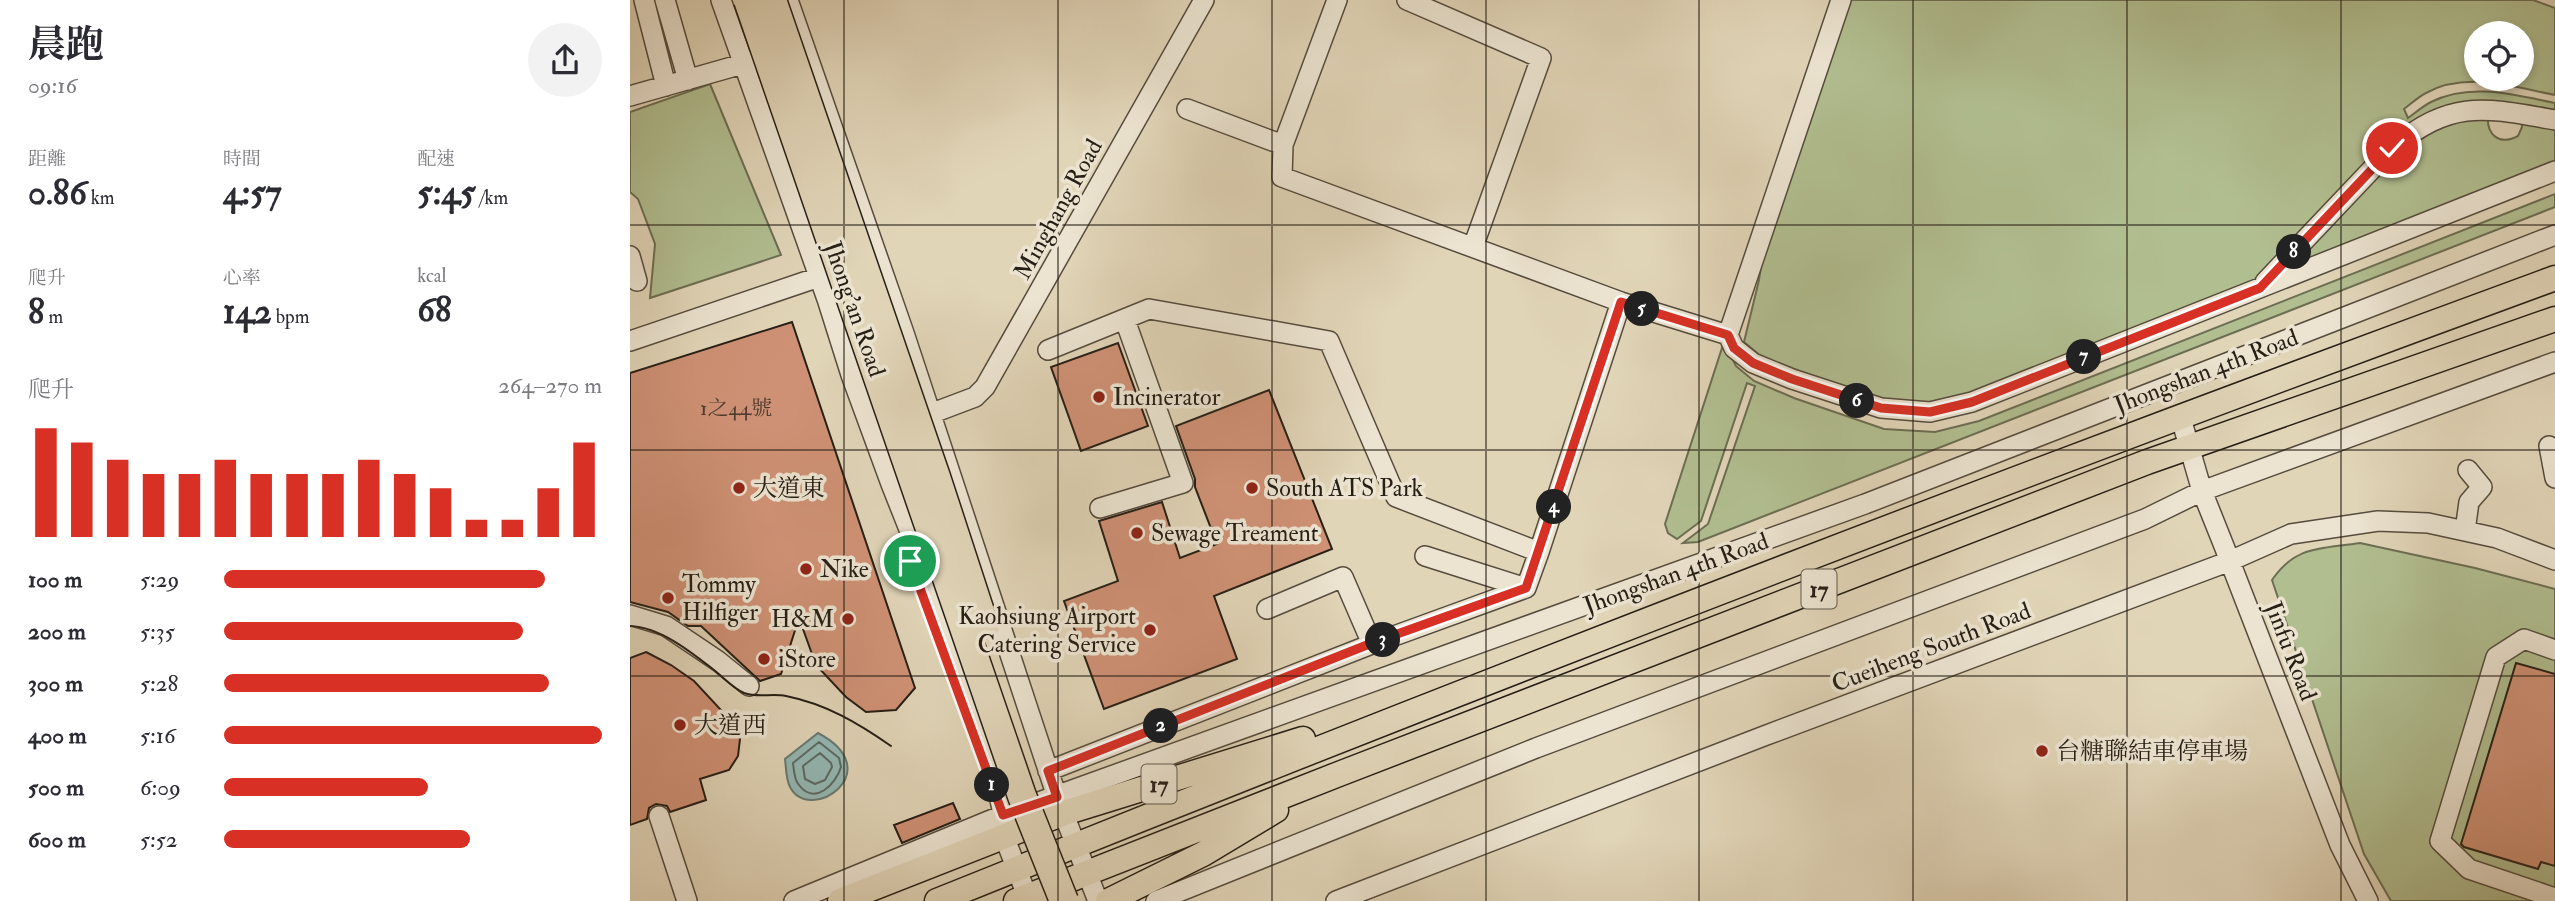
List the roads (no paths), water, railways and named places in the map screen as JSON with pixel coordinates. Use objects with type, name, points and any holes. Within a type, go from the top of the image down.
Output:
[{"type":"highway","points":[[734,0],[904,489],[998,696],[1082,901]]},
{"type":"highway","points":[[748,0],[998,696]]},
{"type":"highway","points":[[760,0],[998,696]]},
{"type":"highway","points":[[772,0],[936,477],[998,696],[1022,796],[1064,901]]},
{"type":"main road","name":"Jhongshan 4th Road","points":[[937,901],[1485,683],[2180,415],[2555,278]]},
{"type":"main road","name":"17","points":[[1024,900],[1087,871],[2147,462],[2555,319]]},
{"type":"main road","name":"Jhongshan 4th Road","points":[[840,901],[1003,826],[1060,805],[1485,683]]},
{"type":"main road","name":"17","points":[[1108,901],[1203,854],[1339,774]]},
{"type":"street","points":[[645,0],[666,86]]},
{"type":"street","points":[[665,0],[688,80]]},
{"type":"street","name":"Jhong'an Road","points":[[721,0],[752,61],[875,385],[949,630]]},
{"type":"street","name":"Jhong'an Road","points":[[788,0],[930,414],[1048,771],[1098,901]]},
{"type":"street","name":"Minghang Road","points":[[930,414],[975,397],[985,387],[1204,0]]},
{"type":"street","points":[[1337,0],[1283,145],[1282,177],[1621,302],[1728,335]]},
{"type":"street","points":[[1408,0],[1541,58],[1473,247]]},
{"type":"street","points":[[1841,0],[1728,335],[1734,348],[1753,363],[1792,379],[1881,408],[1930,412],[1972,402],[2555,172]]},
{"type":"street","points":[[630,96],[804,46]]},
{"type":"street","name":"Jhong'an Road","points":[[784,52],[954,546],[998,619]]},
{"type":"street","name":"Jhong'an Road","points":[[752,61],[851,375],[978,712],[996,779],[1003,826],[1024,900]]},
{"type":"street","points":[[1186,109],[1283,145]]},
{"type":"street","points":[[2260,288],[2392,148],[2411,132],[2434,119],[2464,110],[2495,110],[2555,120]]},
{"type":"street","name":"Jhongshan 4th Road","points":[[1060,805],[1865,505],[2555,235]]},
{"type":"street","points":[[630,256],[637,281]]},
{"type":"street","points":[[630,341],[819,277]]},
{"type":"street","points":[[1526,588],[1621,302]]},
{"type":"street","points":[[1048,350],[1149,309],[1329,341],[1396,497],[1539,552]]},
{"type":"street","points":[[1100,508],[1183,482],[1125,320]]},
{"type":"street","points":[[1156,901],[1536,748],[2145,519],[2202,491],[2555,362]]},
{"type":"street","points":[[851,375],[852,402],[1003,826]]},
{"type":"street","name":"Jinfu Road","points":[[2180,415],[2202,491],[2340,845],[2368,901]]},
{"type":"street","points":[[2549,446],[2555,478]]},
{"type":"street","points":[[2465,531],[2469,502],[2482,487],[2468,470]]},
{"type":"street","name":"Cueiheng South Road","points":[[1336,901],[1776,731],[2230,561],[2291,534],[2378,521],[2428,523],[2497,538],[2555,560]]},
{"type":"street","points":[[1424,556],[1526,588]]},
{"type":"street","points":[[1267,609],[1343,577],[1372,643]]},
{"type":"street","points":[[1048,771],[1372,643],[1526,588]]},
{"type":"street","points":[[630,615],[666,626],[718,660],[749,686]]},
{"type":"street","points":[[2555,650],[2524,639],[2496,657],[2440,841],[2469,869],[2555,898]]},
{"type":"street","points":[[659,816],[687,901]]},
{"type":"street","name":"Jhongshan 4th Road","points":[[794,901],[1003,826]]},
{"type":"water","points":[[818,733],[838,748],[847,763],[846,777],[839,789],[827,797],[813,800],[800,797],[790,787],[785,759]]},
{"type":"tram line","points":[[630,626],[653,631],[675,642],[744,693],[786,696],[815,704],[854,722],[891,746]]},
{"type":"place","name":"Incinerator","points":[[1099,397]]},
{"type":"place","name":"大道東","points":[[739,488]]},
{"type":"place","name":"South ATS Park","points":[[1252,488]]},
{"type":"place","name":"Sewage Treament","points":[[1137,533]]},
{"type":"place","name":"Nike","points":[[806,569]]},
{"type":"place","name":"Tommy Hilfiger","points":[[668,598]]},
{"type":"place","name":"H&M","points":[[848,619]]},
{"type":"place","name":"Kaohsiung Airport Catering Service","points":[[1150,630]]},
{"type":"place","name":"iStore","points":[[764,659]]},
{"type":"place","name":"大道西","points":[[680,725]]},
{"type":"place","name":"台糖聯結車停車場","points":[[2042,751]]}]
